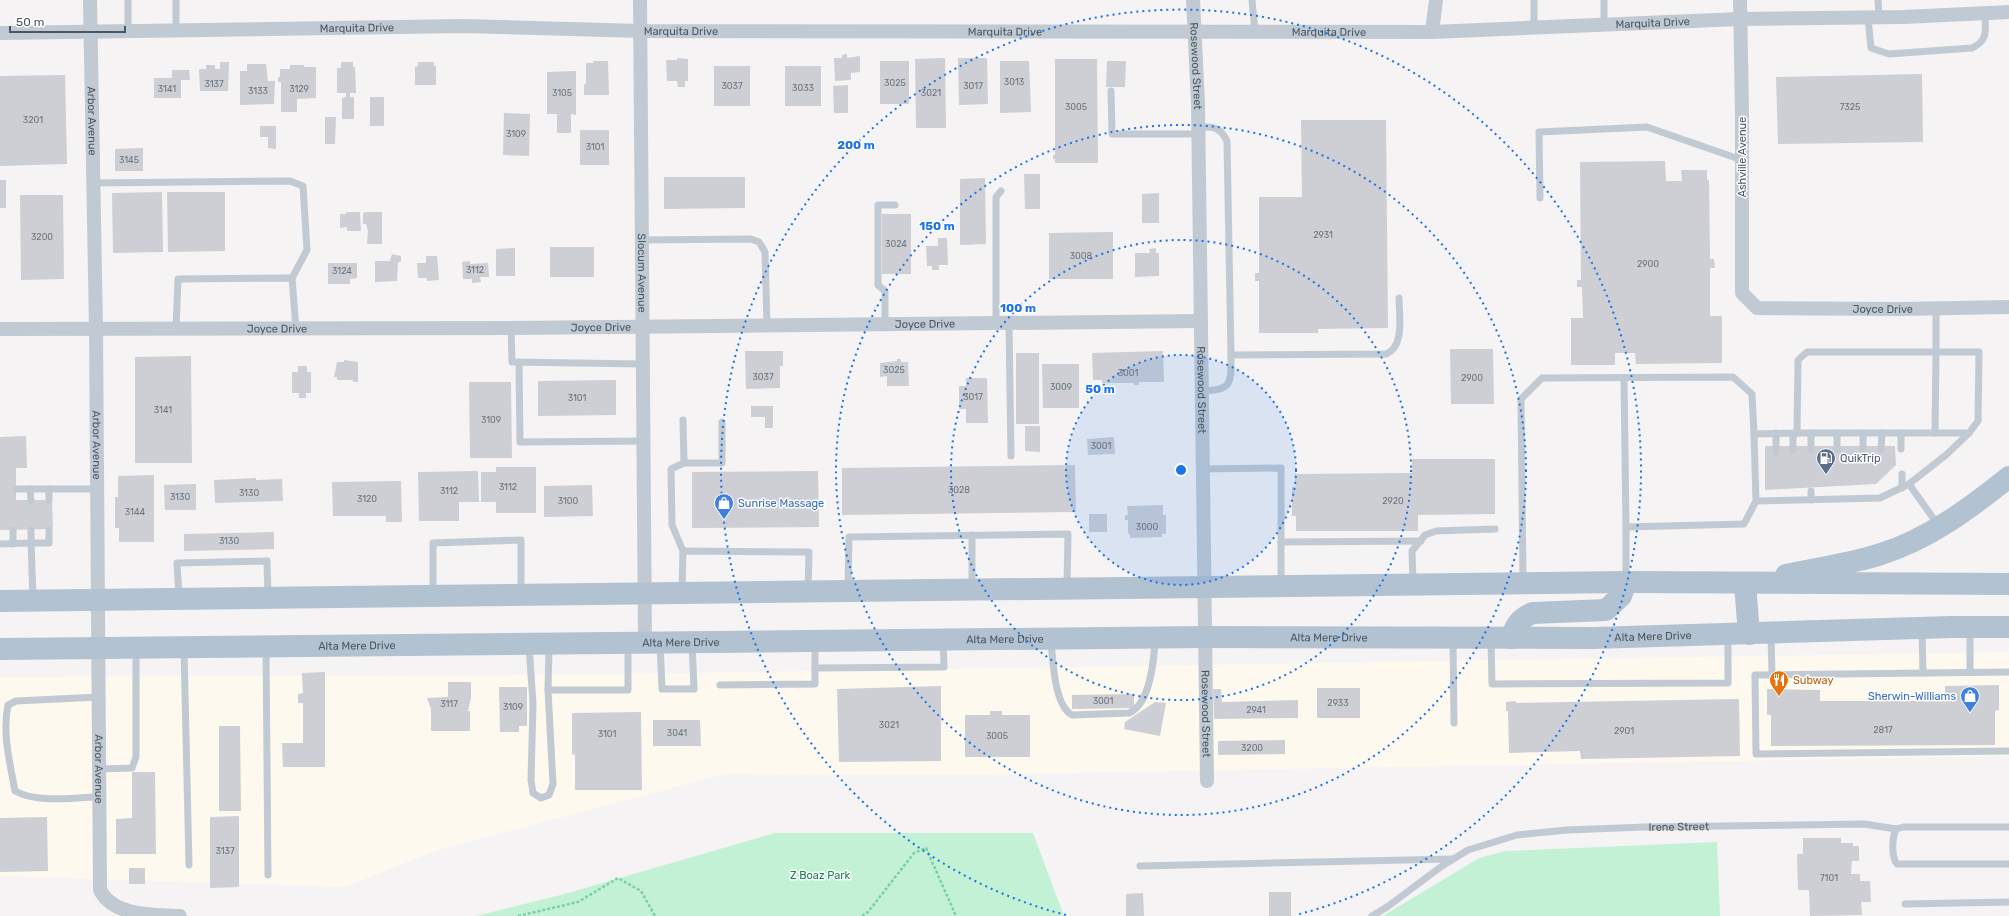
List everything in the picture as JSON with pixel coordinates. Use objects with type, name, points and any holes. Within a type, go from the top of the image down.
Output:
[{"type":"main road","points":[[1745,584],[1881,554],[1918,540],[1978,503],[2009,477]]},
{"type":"main road","points":[[1501,638],[1516,626],[1523,617],[1533,613],[1606,610],[1621,596],[1626,582]]},
{"type":"main road","points":[[0,601],[1626,582],[1745,584],[2009,584]]},
{"type":"main road","points":[[1739,634],[1745,584]]},
{"type":"main road","name":"Alta Mere Drive","points":[[0,649],[1206,637],[1501,638],[1739,634],[1970,626],[2009,627]]},
{"type":"street","name":"Arbor Avenue","points":[[90,0],[96,328],[100,890],[105,900],[114,908],[136,914],[180,916]]},
{"type":"street","name":"Slocum Avenue","points":[[640,0],[644,643]]},
{"type":"street","name":"Rosewood Street","points":[[1193,0],[1199,131],[1207,781]]},
{"type":"street","points":[[1432,32],[1436,0]]},
{"type":"street","name":"Ashville Avenue","points":[[1740,0],[1742,293],[1757,308]]},
{"type":"street","name":"Marquita Drive","points":[[0,33],[176,32],[464,26],[641,31],[1432,32],[1740,19],[1873,18],[2009,12]]},
{"type":"street","name":"Joyce Drive","points":[[1757,308],[1936,309],[2009,307]]},
{"type":"street","name":"Joyce Drive","points":[[0,329],[511,328],[1202,321]]},
{"type":"lane","points":[[128,0],[128,32]]},
{"type":"lane","points":[[176,0],[176,32]]},
{"type":"lane","points":[[1252,0],[1255,32]]},
{"type":"lane","points":[[1534,0],[1534,28]]},
{"type":"lane","points":[[1604,0],[1604,25]]},
{"type":"lane","points":[[1878,0],[1873,18],[1871,48],[1889,54],[1972,48],[1980,44],[1985,36],[1984,13]]},
{"type":"lane","points":[[1111,91],[1112,134],[1199,131],[1210,127],[1218,129],[1224,134],[1227,141],[1231,355],[1230,380],[1226,387],[1220,390],[1202,391]]},
{"type":"lane","points":[[1540,198],[1539,132],[1647,127],[1742,160]]},
{"type":"lane","points":[[93,182],[290,181],[303,186],[307,250],[292,278],[296,329]]},
{"type":"lane","points":[[1001,191],[996,197],[1010,456]]},
{"type":"lane","points":[[885,324],[885,291],[878,285],[878,205],[895,205]]},
{"type":"lane","points":[[642,240],[751,238],[759,242],[765,252],[767,326]]},
{"type":"lane","points":[[176,328],[178,279],[292,278]]},
{"type":"lane","points":[[1231,355],[1386,354],[1392,352],[1397,346],[1399,298]]},
{"type":"lane","points":[[1935,433],[1936,309]]},
{"type":"lane","points":[[511,328],[512,362],[642,364]]},
{"type":"lane","points":[[1756,501],[1837,499],[1863,495],[1880,495],[1902,488],[1909,484],[1946,455],[1969,433],[1978,421],[1979,352],[1807,352],[1798,360],[1793,450]]},
{"type":"lane","points":[[519,362],[520,442],[643,441]]},
{"type":"lane","points":[[1523,584],[1521,399],[1542,378],[1733,378],[1752,394],[1756,501],[1744,524],[1626,527]]},
{"type":"lane","points":[[1624,378],[1626,582]]},
{"type":"lane","points":[[683,420],[684,463]]},
{"type":"lane","points":[[682,594],[683,551],[672,525],[671,469],[684,463],[722,464],[722,422]]},
{"type":"lane","points":[[1754,434],[1901,432],[1969,433]]},
{"type":"lane","points":[[1901,432],[1901,449]]},
{"type":"lane","points":[[1776,433],[1776,452]]},
{"type":"lane","points":[[1811,433],[1811,450]]},
{"type":"lane","points":[[1837,433],[1837,450]]},
{"type":"lane","points":[[1863,433],[1863,450]]},
{"type":"lane","points":[[1881,449],[1882,433]]},
{"type":"lane","points":[[1203,469],[1281,468],[1281,586]]},
{"type":"lane","points":[[1902,474],[1902,488]]},
{"type":"lane","points":[[1909,484],[1939,527]]},
{"type":"lane","points":[[16,489],[97,489]]},
{"type":"lane","points":[[30,489],[30,500]]},
{"type":"lane","points":[[49,489],[49,500]]},
{"type":"lane","points":[[1811,491],[1811,500]]},
{"type":"lane","points":[[1837,491],[1837,499]]},
{"type":"lane","points":[[1776,492],[1776,500]]},
{"type":"lane","points":[[1793,492],[1793,500]]},
{"type":"lane","points":[[1413,584],[1412,551],[1425,535],[1436,530],[1495,529]]},
{"type":"lane","points":[[13,530],[13,544]]},
{"type":"lane","points":[[31,530],[33,600]]},
{"type":"lane","points":[[0,544],[49,543],[49,530]]},
{"type":"lane","points":[[848,592],[849,537],[972,535],[1068,534],[1067,589]]},
{"type":"lane","points":[[972,535],[972,590]]},
{"type":"lane","points":[[433,596],[433,543],[521,540],[521,595]]},
{"type":"lane","points":[[1281,542],[1421,541]]},
{"type":"lane","points":[[683,551],[809,552],[808,592]]},
{"type":"lane","points":[[179,599],[177,563],[267,561],[268,598]]},
{"type":"lane","points":[[1970,626],[1970,672]]},
{"type":"lane","points":[[1922,628],[1923,673]]},
{"type":"lane","points":[[1771,633],[1772,675]]},
{"type":"lane","points":[[1501,638],[1492,684],[1728,683],[1739,634]]},
{"type":"lane","points":[[1051,639],[1056,684],[1066,711],[1072,715],[1129,713],[1135,710],[1148,686],[1154,660],[1155,638]]},
{"type":"lane","points":[[1453,638],[1454,723]]},
{"type":"lane","points":[[815,668],[944,667],[943,640]]},
{"type":"lane","points":[[720,685],[815,684],[815,641]]},
{"type":"lane","points":[[644,643],[662,689],[694,689],[692,642]]},
{"type":"lane","points":[[548,690],[628,690],[644,643]]},
{"type":"lane","points":[[539,644],[548,690],[552,784],[549,795],[541,798],[533,793],[531,780],[533,703],[529,664],[539,644]]},
{"type":"lane","points":[[266,646],[268,875]]},
{"type":"lane","points":[[184,647],[189,864]]},
{"type":"lane","points":[[100,769],[132,768],[136,756],[136,648]]},
{"type":"lane","points":[[2009,672],[1755,675],[1756,754],[2009,751]]},
{"type":"lane","points":[[99,698],[16,701],[8,705],[5,718],[6,739],[15,791],[25,796],[43,798],[100,797]]},
{"type":"lane","name":"Irene Street","points":[[1372,916],[1468,850],[1517,835],[1567,830],[1646,827],[1864,824],[1896,829],[1903,827],[2009,827]]},
{"type":"lane","points":[[1896,829],[1893,835],[1894,860],[1897,864],[2009,864]]},
{"type":"lane","points":[[1140,866],[1453,860]]},
{"type":"lane","points":[[1905,904],[2009,902]]},
{"type":"path","points":[[862,916],[868,912],[914,853],[926,848],[956,916]]},
{"type":"path","points":[[518,916],[578,902],[618,878],[641,891],[655,916]]},
{"type":"shaded area","points":[[2009,652],[2009,756],[958,775],[725,774],[438,850],[345,887],[0,876],[0,677],[551,675]]},
{"type":"green space","name":"Z Boaz Park","points":[[775,833],[1033,833],[1064,916],[476,916],[561,895]]},
{"type":"green space","points":[[1717,842],[1720,916],[1383,916],[1479,858],[1506,851]]},
{"type":"building","points":[[847,54],[847,58],[860,56],[860,72],[851,73],[851,80],[835,81],[834,58],[842,58],[842,55]]},
{"type":"building","points":[[677,58],[688,59],[688,81],[685,81],[685,87],[678,87],[677,81],[667,81],[666,60],[677,60]]},
{"type":"building","points":[[945,58],[946,128],[916,128],[915,59]]},
{"type":"building","points":[[958,58],[987,58],[988,104],[959,105]]},
{"type":"building","points":[[1055,59],[1097,59],[1098,163],[1055,163],[1055,159],[1053,159],[1053,155],[1055,155]]},
{"type":"building","points":[[593,61],[608,61],[609,95],[584,95],[584,84],[586,84],[586,63],[594,63]]},
{"type":"building","points":[[880,61],[909,61],[909,104],[880,104]]},
{"type":"building","points":[[1000,61],[1029,61],[1031,112],[1000,113]]},
{"type":"building","points":[[1107,61],[1126,61],[1125,87],[1106,87]]},
{"type":"building","points":[[220,62],[229,62],[228,91],[200,91],[199,69],[206,69],[206,65],[215,65],[215,69],[220,69]]},
{"type":"building","points":[[341,62],[353,62],[353,67],[355,67],[356,93],[350,93],[350,97],[354,97],[354,119],[342,119],[342,98],[346,97],[346,93],[337,93],[337,68],[341,68]]},
{"type":"building","points":[[418,62],[434,62],[434,66],[436,66],[436,85],[415,85],[415,67],[418,66]]},
{"type":"building","points":[[247,64],[266,64],[268,81],[275,81],[274,104],[240,105],[240,71],[247,71]]},
{"type":"building","points":[[290,65],[316,67],[316,98],[297,99],[297,112],[281,112],[281,82],[278,82],[278,77],[280,77],[280,69],[290,69]]},
{"type":"building","points":[[714,66],[750,66],[750,106],[714,106]]},
{"type":"building","points":[[785,66],[821,66],[821,106],[785,106]]},
{"type":"building","points":[[172,70],[189,70],[190,80],[181,80],[181,98],[154,98],[154,78],[172,78]]},
{"type":"building","points":[[576,71],[576,115],[571,114],[571,133],[557,133],[557,114],[547,114],[547,72]]},
{"type":"building","points":[[1922,74],[1923,142],[1778,144],[1776,77]]},
{"type":"building","points":[[65,75],[67,164],[0,166],[0,76]]},
{"type":"building","points":[[848,85],[848,113],[834,113],[833,86]]},
{"type":"building","points":[[370,97],[384,97],[384,126],[370,126]]},
{"type":"building","points":[[504,113],[530,114],[529,156],[503,155]]},
{"type":"building","points":[[325,117],[336,117],[335,144],[325,144]]},
{"type":"building","points":[[1301,120],[1386,120],[1388,328],[1318,329],[1318,333],[1259,333],[1259,281],[1255,281],[1255,273],[1259,273],[1259,197],[1302,197]]},
{"type":"building","points":[[260,126],[276,126],[276,149],[268,148],[268,137],[260,137]]},
{"type":"building","points":[[580,130],[609,130],[609,165],[580,165]]},
{"type":"building","points":[[143,148],[143,171],[115,171],[115,149]]},
{"type":"building","points":[[1665,161],[1666,181],[1682,181],[1681,170],[1707,170],[1707,180],[1709,180],[1710,259],[1714,259],[1715,268],[1710,268],[1710,316],[1722,316],[1722,363],[1636,364],[1635,353],[1615,353],[1615,365],[1571,365],[1571,318],[1583,318],[1582,287],[1577,287],[1577,280],[1581,280],[1580,162]]},
{"type":"building","points":[[1024,174],[1040,174],[1040,209],[1025,209]]},
{"type":"building","points":[[664,177],[745,177],[745,208],[664,209]]},
{"type":"building","points":[[985,178],[986,244],[960,245],[960,179]]},
{"type":"building","points":[[0,180],[6,180],[6,208],[0,208]]},
{"type":"building","points":[[162,192],[163,252],[113,253],[112,193]]},
{"type":"building","points":[[167,192],[225,192],[225,251],[168,252]]},
{"type":"building","points":[[1159,193],[1159,223],[1142,223],[1142,194]]},
{"type":"building","points":[[20,195],[63,195],[64,279],[21,280]]},
{"type":"building","points":[[346,212],[360,212],[361,231],[347,231],[347,227],[340,228],[340,214],[346,214]]},
{"type":"building","points":[[382,212],[382,244],[367,244],[368,231],[366,224],[363,224],[363,213]]},
{"type":"building","points":[[882,214],[911,214],[911,274],[882,274]]},
{"type":"building","points":[[1113,232],[1113,279],[1049,279],[1049,233]]},
{"type":"building","points":[[938,238],[947,238],[948,265],[939,265],[939,270],[932,270],[932,266],[927,266],[926,246],[938,246]]},
{"type":"building","points":[[550,247],[594,247],[594,277],[550,277]]},
{"type":"building","points":[[515,248],[515,276],[496,276],[496,249]]},
{"type":"building","points":[[1156,248],[1156,253],[1159,253],[1159,276],[1135,277],[1135,253],[1150,253],[1149,249]]},
{"type":"building","points":[[392,254],[401,256],[401,262],[398,262],[397,281],[375,282],[375,261],[390,261]]},
{"type":"building","points":[[426,256],[437,256],[439,280],[427,281],[427,278],[418,278],[417,263],[426,263]]},
{"type":"building","points":[[470,261],[470,264],[488,263],[489,277],[480,277],[481,282],[472,283],[472,279],[463,279],[462,262]]},
{"type":"building","points":[[328,263],[357,263],[357,278],[350,279],[350,284],[328,284]]},
{"type":"building","points":[[1450,349],[1493,349],[1494,404],[1451,404]]},
{"type":"building","points":[[745,351],[783,351],[783,366],[780,366],[780,388],[746,389]]},
{"type":"building","points":[[1163,351],[1164,382],[1139,382],[1139,385],[1134,385],[1134,383],[1102,383],[1102,380],[1093,380],[1092,353]]},
{"type":"building","points":[[1016,353],[1039,353],[1039,424],[1016,424]]},
{"type":"building","points":[[191,356],[192,463],[135,463],[135,357]]},
{"type":"building","points":[[897,359],[901,359],[901,362],[908,362],[909,386],[887,386],[887,376],[880,377],[880,363],[897,361]]},
{"type":"building","points":[[344,360],[358,362],[358,382],[353,382],[353,380],[337,380],[337,377],[334,377],[337,362],[344,362]]},
{"type":"building","points":[[1042,364],[1079,364],[1079,408],[1043,408]]},
{"type":"building","points":[[298,366],[307,366],[307,372],[311,372],[311,393],[306,393],[306,398],[299,398],[299,393],[292,393],[292,372],[298,372]]},
{"type":"building","points":[[966,378],[987,378],[988,423],[966,423],[966,409],[959,409],[959,386],[966,386]]},
{"type":"building","points":[[616,380],[616,415],[538,416],[538,381]]},
{"type":"building","points":[[469,382],[511,382],[512,458],[470,458]]},
{"type":"building","points":[[751,406],[773,406],[773,428],[765,428],[765,417],[751,417]]},
{"type":"building","points":[[1025,426],[1040,426],[1040,452],[1025,451]]},
{"type":"building","points":[[26,436],[27,468],[16,468],[16,500],[52,500],[53,529],[0,530],[0,437]]},
{"type":"building","points":[[1114,437],[1115,454],[1088,455],[1087,439]]},
{"type":"building","name":"QuikTrip","points":[[1765,446],[1895,446],[1896,465],[1876,484],[1765,490]]},
{"type":"building","points":[[1412,459],[1495,459],[1495,514],[1418,515],[1418,531],[1296,531],[1296,516],[1292,516],[1292,487],[1295,487],[1295,474],[1412,473]]},
{"type":"building","points":[[1075,465],[1076,512],[842,515],[842,468]]},
{"type":"building","points":[[496,467],[536,467],[536,513],[496,513],[496,502],[481,502],[481,472],[496,472]]},
{"type":"building","points":[[478,471],[479,502],[459,502],[459,521],[419,521],[418,472]]},
{"type":"building","points":[[818,471],[819,527],[692,528],[692,472]]},
{"type":"building","points":[[154,475],[154,542],[119,542],[119,528],[115,528],[115,497],[118,497],[118,476]]},
{"type":"building","points":[[256,478],[256,480],[282,479],[283,501],[215,503],[214,480]]},
{"type":"building","points":[[401,481],[402,522],[386,522],[386,516],[333,516],[332,482]]},
{"type":"building","points":[[196,484],[196,510],[165,510],[164,485]]},
{"type":"building","points":[[592,485],[593,516],[544,517],[544,486]]},
{"type":"building","points":[[1163,505],[1163,515],[1166,515],[1166,534],[1162,534],[1162,537],[1130,538],[1130,534],[1128,534],[1128,520],[1125,520],[1125,515],[1128,515],[1127,506]]},
{"type":"building","points":[[1089,514],[1107,514],[1107,532],[1089,532]]},
{"type":"building","points":[[274,532],[274,549],[184,551],[184,534]]},
{"type":"building","points":[[325,672],[325,767],[283,767],[282,743],[303,743],[303,703],[298,703],[298,694],[303,693],[302,673]]},
{"type":"building","points":[[448,682],[471,682],[471,698],[468,711],[470,711],[470,731],[431,731],[431,709],[427,698],[448,697]]},
{"type":"building","points":[[1999,685],[1999,710],[1995,711],[1995,745],[1771,746],[1771,715],[1767,715],[1767,689],[1820,690],[1820,701],[1945,701],[1945,686]]},
{"type":"building","points":[[941,686],[941,761],[839,762],[837,689]]},
{"type":"building","points":[[499,687],[527,687],[527,726],[519,726],[519,732],[500,732]]},
{"type":"building","points":[[1317,688],[1360,688],[1360,718],[1317,718]]},
{"type":"building","points":[[1213,689],[1221,689],[1222,702],[1298,700],[1298,718],[1214,719]]},
{"type":"building","points":[[1134,694],[1134,708],[1072,709],[1072,695]]},
{"type":"building","points":[[1739,699],[1740,756],[1581,759],[1580,751],[1509,753],[1508,711],[1506,711],[1506,702]]},
{"type":"building","points":[[1155,702],[1166,703],[1160,736],[1124,729],[1125,722]]},
{"type":"building","points":[[990,711],[1002,711],[1002,715],[1030,715],[1030,757],[965,757],[965,715],[990,715]]},
{"type":"building","points":[[641,712],[642,790],[575,790],[575,754],[572,755],[572,713]]},
{"type":"building","points":[[653,720],[700,720],[701,746],[653,746]]},
{"type":"building","points":[[219,726],[240,726],[241,811],[219,811]]},
{"type":"building","points":[[1285,740],[1285,754],[1218,755],[1218,741]]},
{"type":"building","points":[[132,772],[155,772],[156,854],[116,854],[116,819],[132,818]]},
{"type":"building","points":[[239,816],[239,887],[210,888],[210,817]]},
{"type":"building","points":[[47,817],[48,871],[0,872],[0,818]]},
{"type":"building","points":[[1803,838],[1841,838],[1841,843],[1853,843],[1853,846],[1859,846],[1859,861],[1852,861],[1851,874],[1860,874],[1860,881],[1870,881],[1871,902],[1861,902],[1862,915],[1810,916],[1809,890],[1798,890],[1797,854],[1803,854]]},
{"type":"building","points":[[129,868],[145,868],[145,884],[129,884]]},
{"type":"building","points":[[1269,892],[1291,892],[1291,916],[1269,916]]},
{"type":"building","points":[[1143,893],[1144,916],[1126,916],[1126,894]]},
{"type":"place","name":"QuikTrip","points":[[1826,475]]},
{"type":"place","name":"Sunrise Massage","points":[[724,520]]},
{"type":"place","name":"Subway","points":[[1779,697]]},
{"type":"place","name":"Sherwin-Williams","points":[[1970,713]]}]
